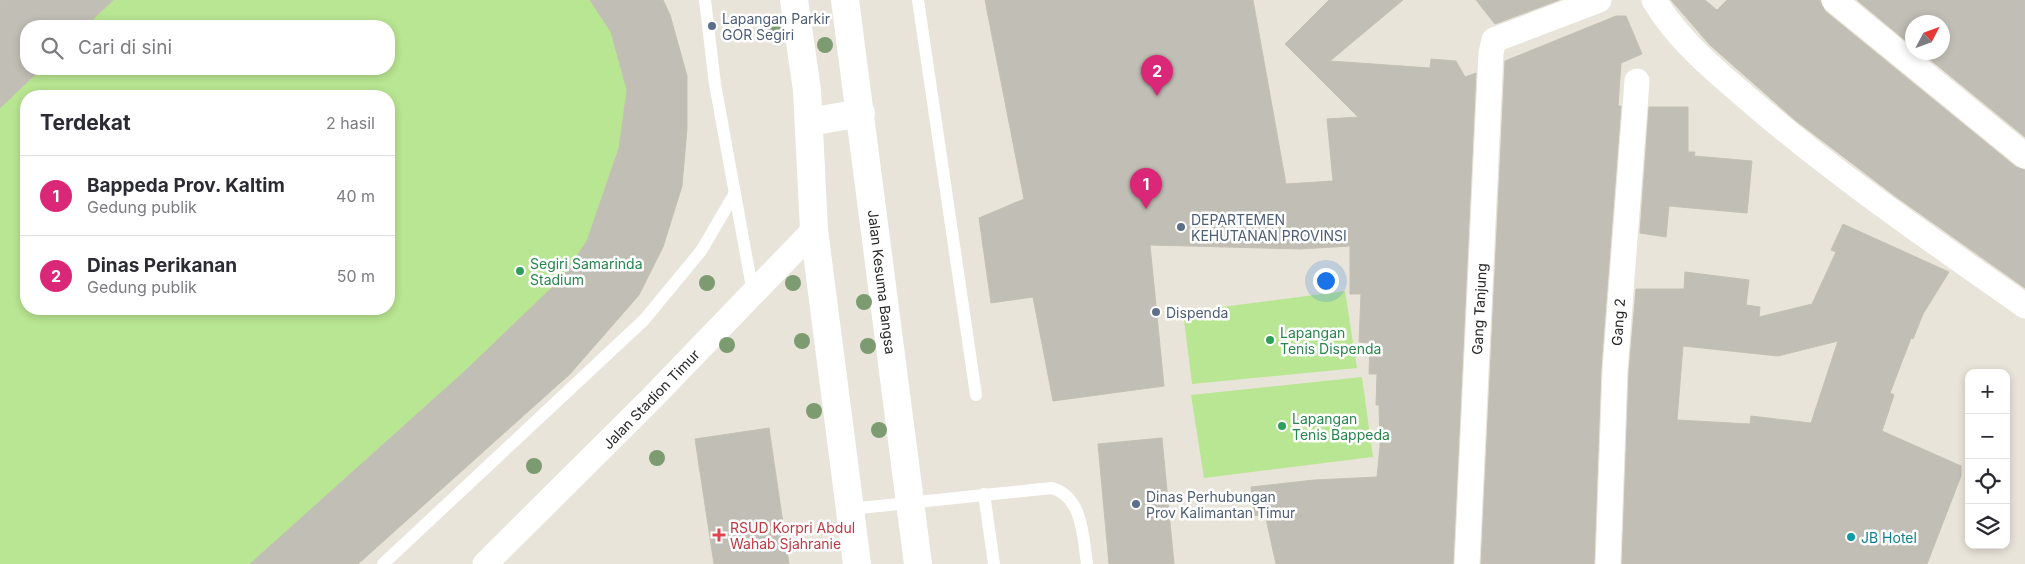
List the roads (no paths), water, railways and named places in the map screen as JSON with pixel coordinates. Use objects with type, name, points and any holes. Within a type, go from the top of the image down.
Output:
[{"type":"street","points":[[794,0],[810,122],[814,230],[857,564]]},
{"type":"street","name":"Jalan Kesuma Bangsa","points":[[845,0],[918,564]]},
{"type":"street","name":"Gang Tanjung","points":[[1467,564],[1491,53],[1494,40],[1599,0]]},
{"type":"street","points":[[1654,0],[1666,21],[1692,49],[1790,135],[1844,177],[2025,306]]},
{"type":"street","points":[[1834,0],[2025,156]]},
{"type":"street","name":"Gang 2","points":[[1608,564],[1615,370],[1637,81]]},
{"type":"street","points":[[810,122],[861,113]]},
{"type":"street","name":"Jalan Stadion Timur","points":[[485,564],[502,550],[814,230]]},
{"type":"lane","points":[[705,0],[715,84],[753,294]]},
{"type":"lane","points":[[918,0],[976,395]]},
{"type":"lane","points":[[383,564],[644,320],[701,250],[735,193]]},
{"type":"lane","points":[[850,509],[1038,488],[1060,490],[1073,502],[1076,508],[1087,564]]},
{"type":"lane","points":[[984,494],[994,564]]},
{"type":"place","name":"Lapangan Parkir GOR Segiri","points":[[712,26]]},
{"type":"place","name":"Dinas Perikanan","points":[[1157,96]]},
{"type":"place","name":"Bappeda Prov. Kaltim","points":[[1146,209]]},
{"type":"place","name":"DEPARTEMEN KEHUTANAN PROVINSI","points":[[1181,227]]},
{"type":"place","name":"Segiri Samarinda Stadium","points":[[520,271]]},
{"type":"place","name":"Dispenda","points":[[1156,312]]},
{"type":"place","name":"Lapangan Tenis Dispenda","points":[[1270,340]]},
{"type":"place","name":"Lapangan Tenis Bappeda","points":[[1282,426]]},
{"type":"place","name":"Dinas Perhubungan Prov Kalimantan Timur","points":[[1136,504]]},
{"type":"place","name":"RSUD Korpri Abdul Wahab Sjahranie","points":[[719,535]]},
{"type":"place","name":"JB Hotel","points":[[1851,537]]}]
